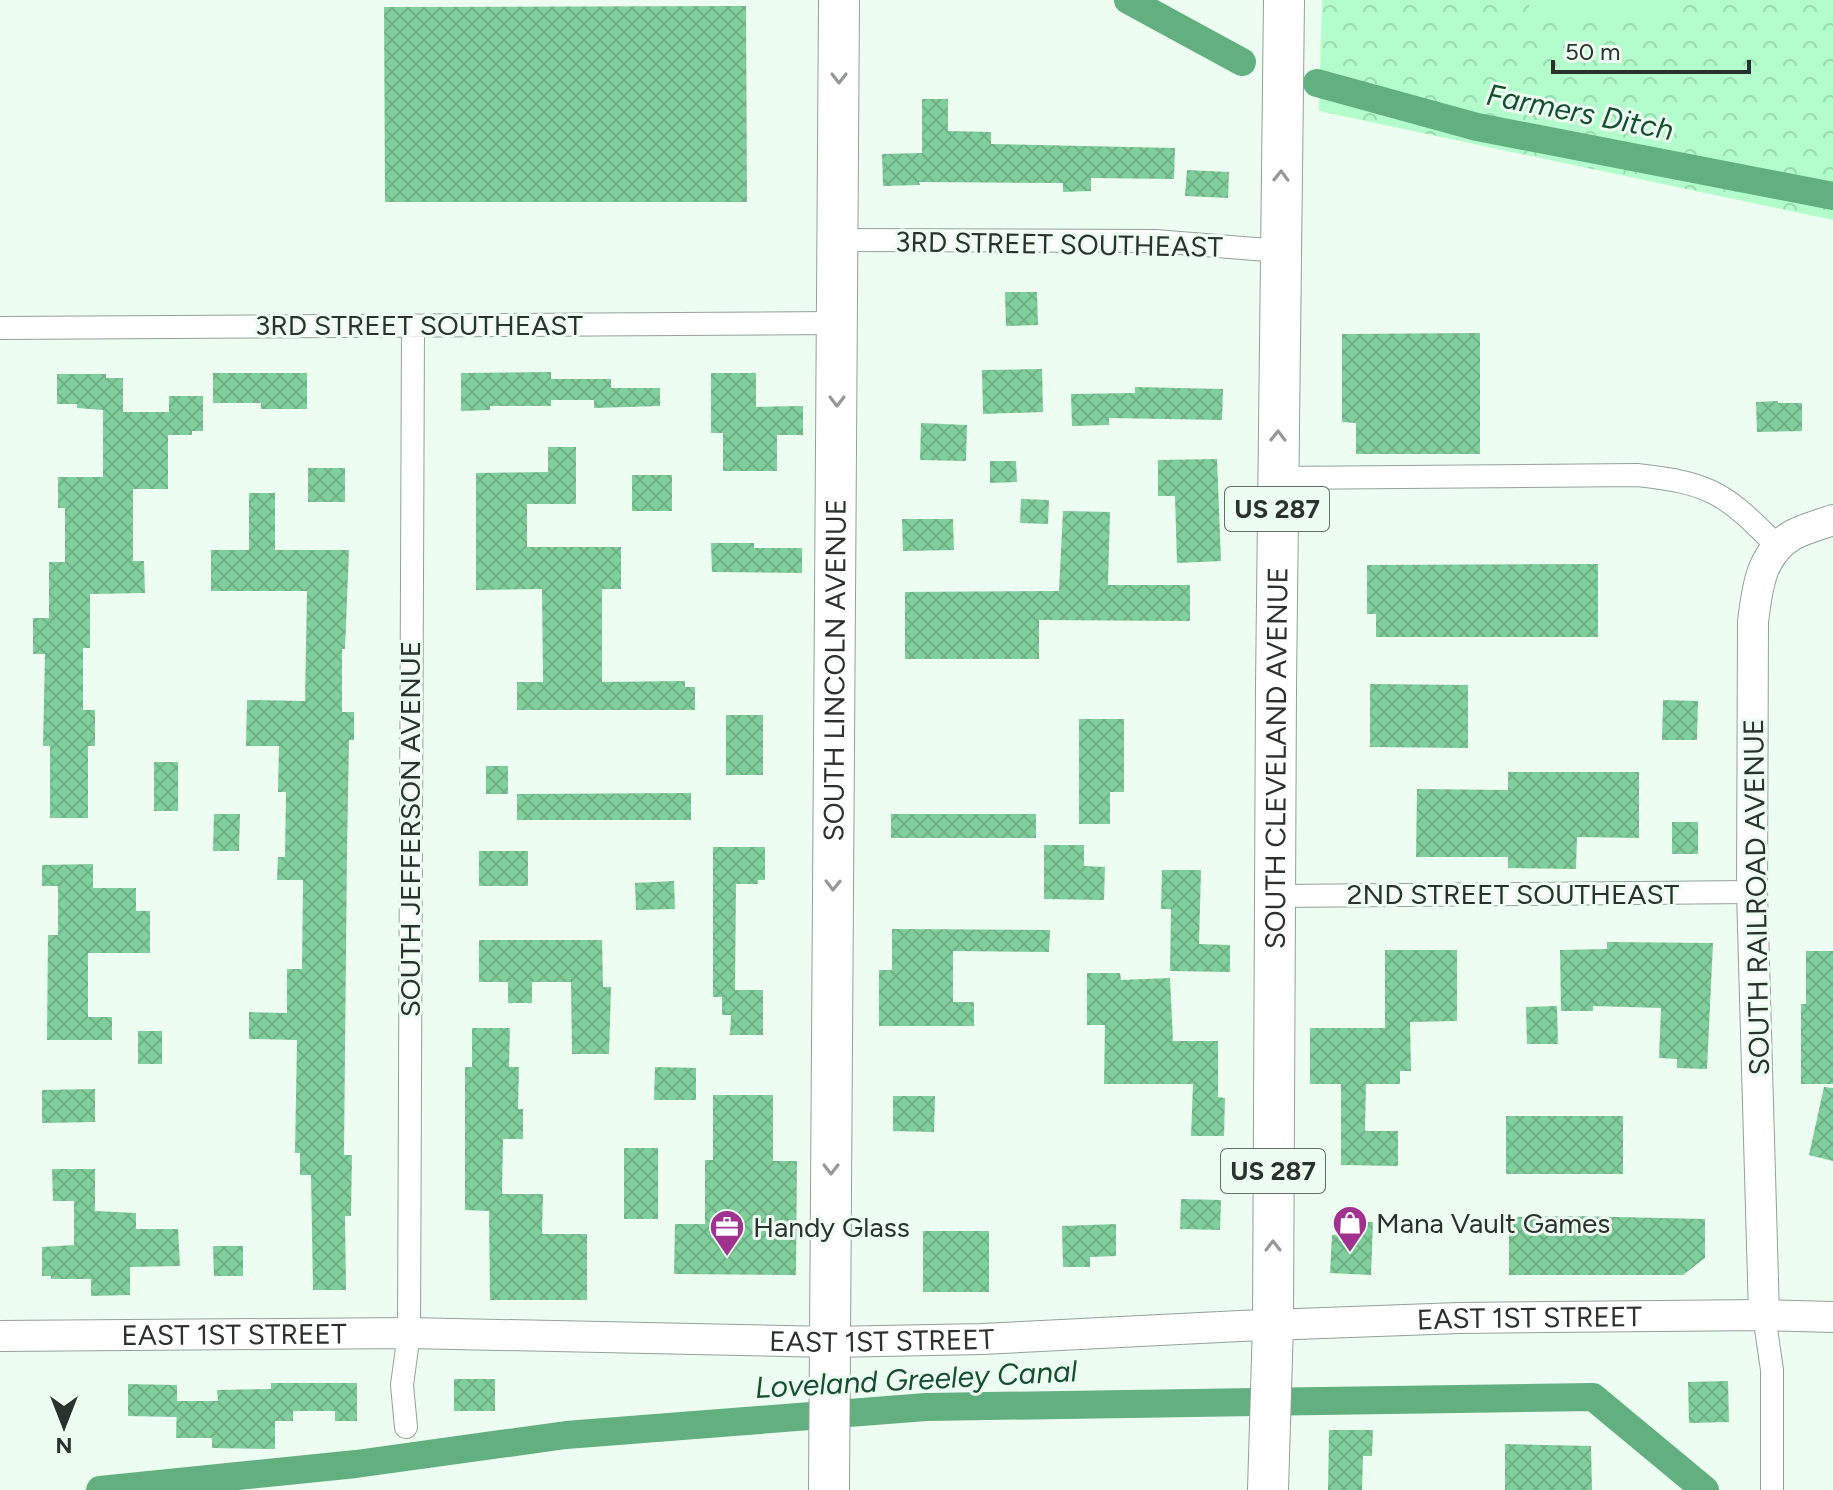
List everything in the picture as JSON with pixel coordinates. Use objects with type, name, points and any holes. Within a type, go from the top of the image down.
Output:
[{"type":"highway","name":"SOUTH LINCOLN AVENUE","points":[[830,1472],[839,0]]},
{"type":"highway","name":"SOUTH CLEVELAND AVENUE","points":[[1273,1324],[1274,896],[1284,0]]},
{"type":"highway","name":"US 287","points":[[1268,1490],[1273,1324]]},
{"type":"main road","points":[[1778,547],[1791,536],[1833,520]]},
{"type":"main road","name":"SOUTH RAILROAD AVENUE","points":[[1764,1315],[1752,892],[1753,622],[1757,583],[1778,547]]},
{"type":"main road","name":"EAST 1ST STREET","points":[[0,1336],[409,1333],[830,1342],[982,1339],[1459,1318],[1833,1317]]},
{"type":"street","name":"3RD STREET SOUTHEAST","points":[[838,240],[1155,241],[1280,251]]},
{"type":"street","name":"3RD STREET SOUTHEAST","points":[[0,328],[837,323]]},
{"type":"street","name":"SOUTH JEFFERSON AVENUE","points":[[406,1427],[402,1385],[409,1333],[413,326]]},
{"type":"street","points":[[1278,478],[1637,475],[1674,479],[1714,491],[1741,509],[1778,547]]},
{"type":"street","name":"2ND STREET SOUTHEAST","points":[[1274,896],[1752,892]]},
{"type":"street","points":[[1764,1315],[1772,1370],[1772,1490]]},
{"type":"green space","points":[[1322,0],[1833,0],[1833,220],[1319,111]]},
{"type":"green space","points":[[1530,0],[1688,0],[1658,13],[1527,20]]},
{"type":"building","points":[[746,6],[747,202],[385,202],[384,7]]},
{"type":"building","points":[[922,99],[948,99],[948,131],[991,132],[991,144],[1175,148],[1174,179],[1091,178],[1091,191],[1063,192],[1063,183],[919,182],[920,185],[883,186],[882,154],[922,153]]},
{"type":"building","points":[[1187,170],[1229,172],[1228,198],[1185,196]]},
{"type":"building","points":[[1005,292],[1037,292],[1038,325],[1006,326]]},
{"type":"building","points":[[1480,333],[1480,454],[1356,454],[1356,423],[1342,422],[1342,334]]},
{"type":"building","points":[[1042,369],[1043,412],[983,414],[982,370]]},
{"type":"building","points":[[551,372],[551,379],[611,379],[611,388],[660,388],[660,406],[594,408],[594,400],[551,400],[551,406],[490,406],[490,410],[461,411],[461,373]]},
{"type":"building","points":[[213,373],[307,373],[307,409],[261,409],[261,403],[213,403]]},
{"type":"building","points":[[711,373],[756,373],[756,407],[803,406],[803,435],[777,435],[777,471],[723,471],[723,433],[711,433]]},
{"type":"building","points":[[57,374],[106,374],[106,378],[123,378],[123,412],[169,412],[169,396],[203,396],[203,431],[192,431],[192,435],[168,435],[168,489],[133,489],[133,561],[144,561],[145,593],[90,594],[90,648],[83,648],[83,710],[95,710],[95,746],[88,746],[88,818],[50,818],[50,746],[43,746],[45,654],[33,654],[33,618],[49,618],[49,562],[65,562],[65,508],[58,508],[58,477],[103,477],[103,410],[77,408],[77,404],[57,404]]},
{"type":"building","points":[[1135,387],[1223,389],[1222,420],[1109,418],[1109,425],[1072,426],[1071,394],[1135,393]]},
{"type":"building","points":[[1756,402],[1802,403],[1802,431],[1757,432]]},
{"type":"building","points":[[921,423],[967,425],[966,461],[920,460]]},
{"type":"building","points":[[548,447],[576,447],[576,504],[527,504],[527,547],[621,547],[621,589],[602,589],[602,682],[685,681],[685,687],[695,687],[695,710],[517,710],[517,682],[543,682],[542,589],[476,590],[476,473],[548,472]]},
{"type":"building","points":[[1217,459],[1221,561],[1177,563],[1175,496],[1158,496],[1158,460]]},
{"type":"building","points":[[990,461],[1016,461],[1017,482],[990,483]]},
{"type":"building","points":[[308,468],[345,468],[345,502],[308,502]]},
{"type":"building","points":[[632,475],[672,475],[672,511],[632,511]]},
{"type":"building","points":[[249,493],[275,493],[275,550],[349,550],[345,649],[342,649],[342,712],[354,712],[354,740],[349,740],[347,852],[344,1155],[352,1155],[351,1216],[345,1216],[346,1290],[313,1290],[311,1175],[300,1175],[300,1153],[295,1153],[297,1040],[249,1039],[249,1012],[287,1013],[287,969],[302,969],[303,880],[277,880],[278,857],[285,857],[286,792],[278,792],[279,746],[246,746],[247,700],[305,701],[307,591],[211,591],[211,550],[249,550]]},
{"type":"building","points":[[1021,499],[1049,500],[1048,524],[1020,523]]},
{"type":"building","points":[[1063,511],[1110,512],[1108,585],[1190,585],[1190,621],[1039,620],[1039,659],[905,659],[905,592],[1059,591]]},
{"type":"building","points":[[902,519],[953,519],[954,550],[903,551]]},
{"type":"building","points":[[711,543],[754,543],[754,548],[802,548],[802,573],[712,572]]},
{"type":"building","points":[[1598,564],[1598,637],[1376,637],[1376,614],[1367,614],[1367,565]]},
{"type":"building","points":[[1370,684],[1468,685],[1468,748],[1370,747]]},
{"type":"building","points":[[1663,700],[1698,701],[1697,740],[1662,740]]},
{"type":"building","points":[[726,715],[763,715],[763,775],[726,775]]},
{"type":"building","points":[[1079,719],[1124,719],[1124,792],[1110,792],[1110,824],[1079,824]]},
{"type":"building","points":[[154,762],[178,762],[178,811],[154,811]]},
{"type":"building","points":[[486,766],[508,766],[508,794],[486,794]]},
{"type":"building","points":[[1508,772],[1639,772],[1639,838],[1577,837],[1576,869],[1508,868],[1508,857],[1416,857],[1417,789],[1508,790]]},
{"type":"building","points":[[691,793],[691,820],[517,820],[517,794]]},
{"type":"building","points":[[214,814],[240,814],[239,851],[213,851]]},
{"type":"building","points":[[891,814],[1036,814],[1036,838],[891,838]]},
{"type":"building","points":[[1672,822],[1698,822],[1698,854],[1672,854]]},
{"type":"building","points":[[1044,845],[1084,845],[1084,866],[1105,867],[1104,900],[1044,899]]},
{"type":"building","points":[[713,847],[765,847],[765,880],[758,880],[758,884],[736,884],[735,990],[763,990],[763,1035],[730,1035],[731,1015],[722,1015],[722,997],[713,997]]},
{"type":"building","points":[[479,851],[528,851],[528,886],[479,886]]},
{"type":"building","points":[[93,864],[93,888],[136,888],[136,911],[150,911],[150,953],[88,953],[88,1017],[112,1017],[112,1040],[47,1040],[48,935],[58,935],[58,886],[42,886],[42,865]]},
{"type":"building","points":[[1162,870],[1201,870],[1199,944],[1230,945],[1230,972],[1170,971],[1171,909],[1161,909]]},
{"type":"building","points":[[674,881],[675,909],[636,910],[635,883]]},
{"type":"building","points":[[892,929],[1050,930],[1049,952],[953,951],[953,1002],[974,1002],[974,1026],[879,1026],[879,970],[892,970]]},
{"type":"building","points":[[479,940],[602,940],[603,987],[611,987],[609,1054],[572,1054],[571,982],[532,982],[532,1003],[508,1003],[508,982],[479,982]]},
{"type":"building","points":[[1607,942],[1713,943],[1707,1069],[1677,1068],[1677,1059],[1659,1058],[1661,1008],[1593,1006],[1593,1011],[1561,1011],[1560,950],[1607,949]]},
{"type":"building","points":[[1385,950],[1457,950],[1457,1021],[1410,1022],[1411,1071],[1400,1071],[1400,1084],[1366,1084],[1365,1131],[1398,1131],[1398,1166],[1341,1165],[1341,1084],[1310,1084],[1310,1028],[1385,1028]]},
{"type":"building","points":[[1806,951],[1833,951],[1833,1084],[1801,1084],[1801,1004],[1806,1004]]},
{"type":"building","points":[[1087,973],[1120,973],[1121,980],[1170,978],[1173,1041],[1218,1041],[1218,1097],[1225,1098],[1224,1136],[1191,1136],[1193,1084],[1104,1084],[1105,1025],[1087,1025]]},
{"type":"building","points":[[1557,1006],[1558,1044],[1527,1044],[1526,1007]]},
{"type":"building","points":[[472,1028],[510,1028],[509,1067],[519,1067],[518,1109],[523,1109],[523,1139],[503,1139],[502,1194],[543,1194],[542,1234],[587,1234],[587,1300],[490,1300],[489,1211],[465,1210],[465,1067],[472,1067]]},
{"type":"building","points":[[138,1031],[162,1031],[162,1064],[138,1064]]},
{"type":"building","points":[[655,1067],[696,1068],[696,1100],[654,1100]]},
{"type":"building","points":[[1824,1087],[1833,1088],[1833,1161],[1809,1155]]},
{"type":"building","points":[[95,1089],[95,1122],[42,1123],[42,1090]]},
{"type":"building","points":[[713,1095],[773,1095],[773,1161],[797,1161],[796,1275],[674,1274],[675,1224],[705,1224],[705,1160],[713,1160]]},
{"type":"building","points":[[893,1096],[935,1096],[934,1132],[893,1131]]},
{"type":"building","points":[[1506,1116],[1623,1116],[1623,1174],[1506,1174]]},
{"type":"building","points":[[624,1148],[658,1148],[658,1219],[624,1219]]},
{"type":"building","points":[[52,1169],[95,1169],[95,1211],[136,1213],[136,1229],[178,1229],[180,1266],[130,1267],[130,1295],[91,1296],[91,1279],[51,1279],[51,1276],[42,1276],[42,1247],[74,1245],[74,1201],[53,1201]]},
{"type":"building","points":[[1181,1199],[1221,1200],[1220,1230],[1180,1229]]},
{"type":"building","points":[[1509,1217],[1705,1219],[1705,1258],[1683,1275],[1509,1275]]},
{"type":"building","points":[[1338,1221],[1373,1222],[1371,1275],[1330,1273],[1332,1235],[1338,1235]]},
{"type":"building","points":[[1116,1224],[1116,1256],[1090,1257],[1090,1267],[1063,1267],[1062,1226]]},
{"type":"building","points":[[923,1231],[989,1231],[989,1292],[923,1292]]},
{"type":"building","points":[[213,1246],[243,1246],[243,1276],[214,1276]]},
{"type":"building","points":[[454,1379],[495,1379],[495,1411],[454,1411]]},
{"type":"building","points":[[1728,1381],[1729,1422],[1689,1423],[1688,1382]]},
{"type":"building","points":[[271,1383],[357,1383],[357,1421],[335,1421],[335,1411],[293,1411],[293,1421],[275,1421],[275,1449],[212,1448],[212,1438],[176,1438],[177,1401],[218,1401],[217,1390],[271,1389]]},
{"type":"building","points":[[128,1384],[177,1385],[177,1417],[128,1416]]},
{"type":"building","points":[[1329,1430],[1373,1430],[1372,1456],[1363,1456],[1362,1490],[1328,1490]]},
{"type":"building","points":[[1505,1444],[1591,1446],[1592,1490],[1505,1490]]},
{"type":"waterway","name":"Farmers Ditch","points":[[1128,0],[1242,62]]},
{"type":"waterway","name":"Farmers Ditch","points":[[1317,83],[1477,127],[1833,196]]},
{"type":"waterway","name":"Loveland Greeley Canal","points":[[100,1490],[356,1464],[566,1435],[926,1407],[1593,1397],[1705,1490]]},
{"type":"place","name":"Mana Vault Games","points":[[1350,1254]]},
{"type":"place","name":"Handy Glass","points":[[727,1258]]}]
